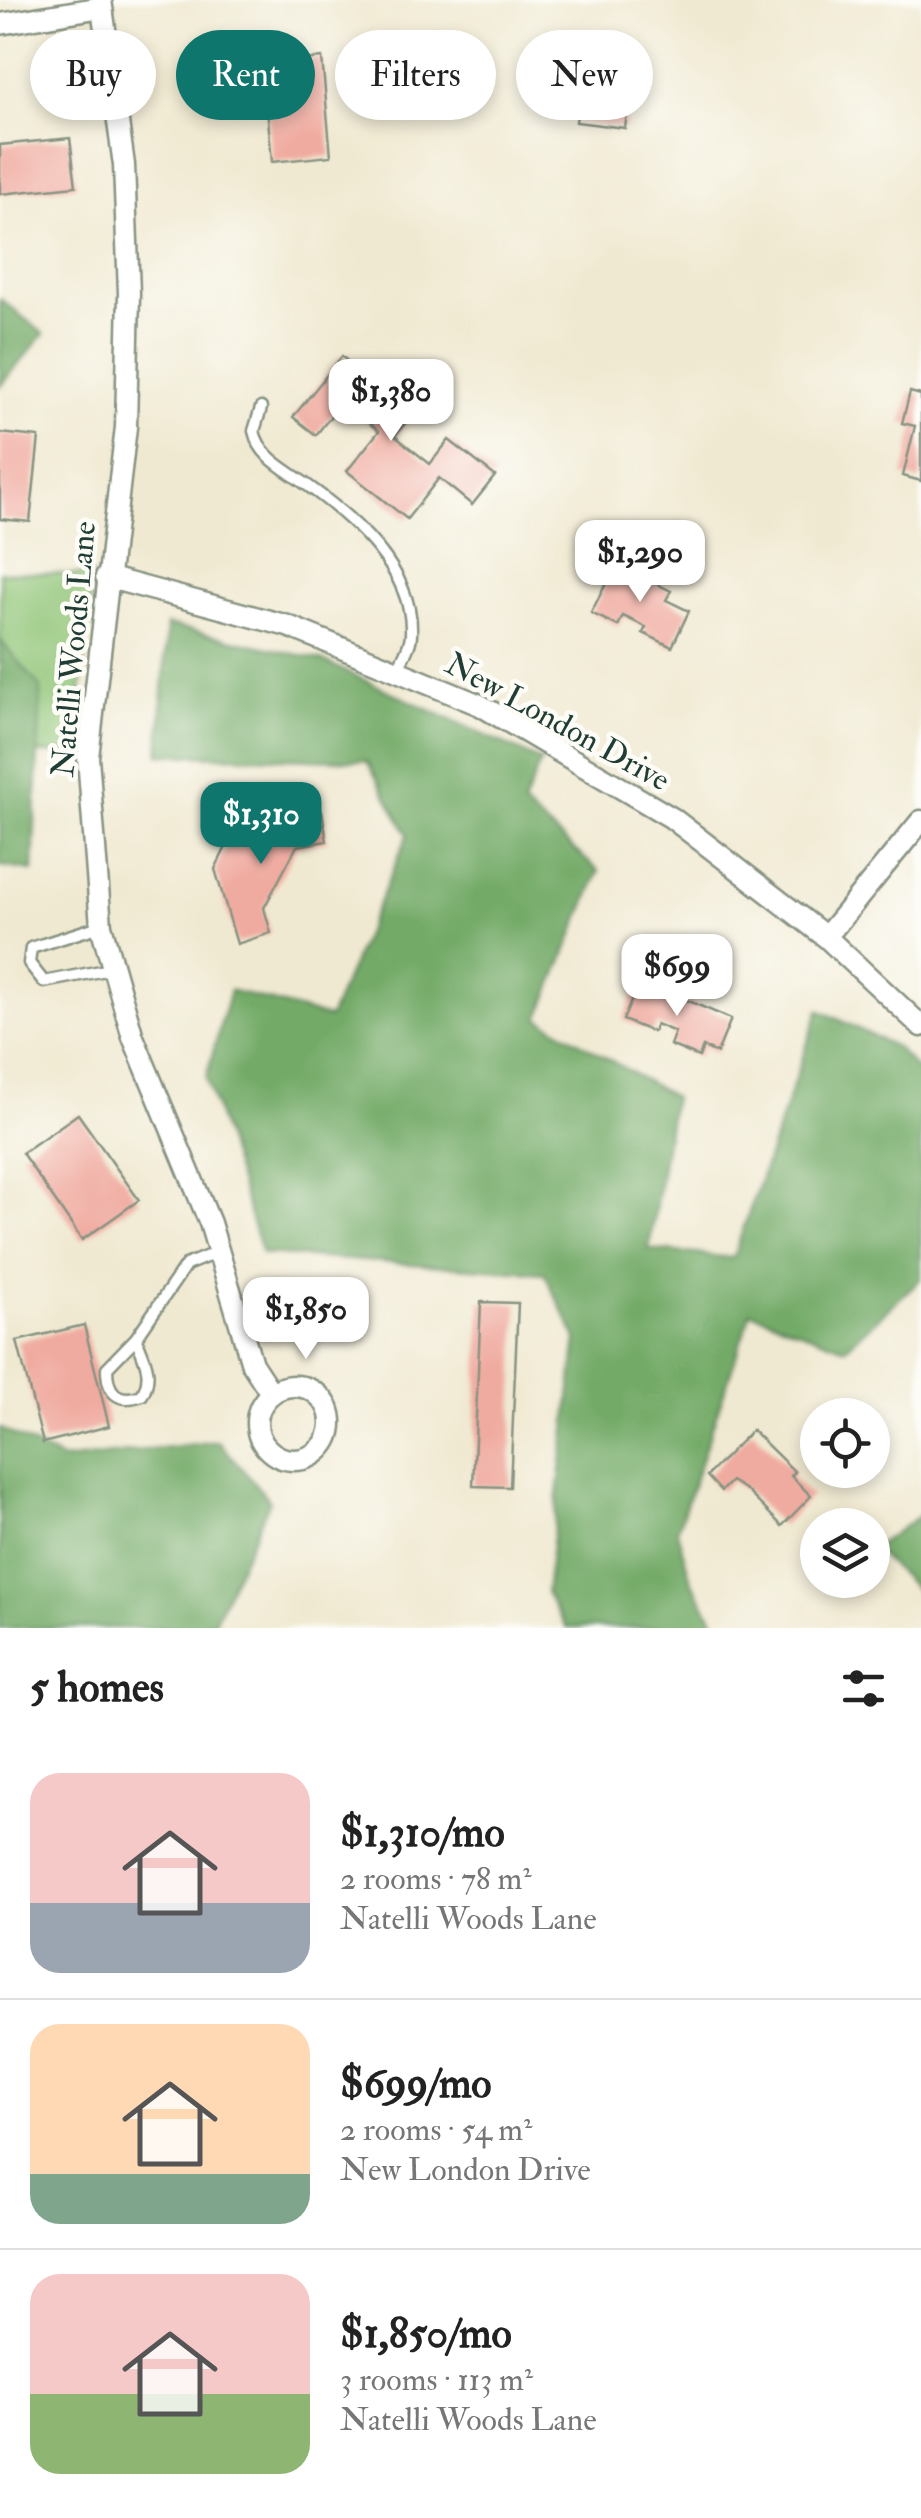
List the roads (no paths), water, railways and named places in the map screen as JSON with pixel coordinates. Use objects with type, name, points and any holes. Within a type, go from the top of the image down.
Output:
[{"type":"street","points":[[0,24],[102,3]]},
{"type":"street","name":"Natelli Woods Lane","points":[[102,3],[124,165],[130,293],[126,427],[88,756],[101,926],[133,1037],[219,1252],[252,1364],[271,1393]]},
{"type":"street","name":"New London Drive","points":[[106,577],[288,626],[480,705],[672,818],[826,936],[921,1026]]},
{"type":"street","points":[[826,936],[921,821]]},
{"type":"lane","points":[[261,408],[254,430],[267,456],[368,534],[398,585],[407,603],[411,634],[397,671]]},
{"type":"lane","points":[[101,926],[32,948],[29,963],[44,982],[111,969]]},
{"type":"lane","points":[[136,1338],[149,1370],[148,1384],[142,1395],[128,1400],[116,1396],[107,1386],[107,1368],[136,1338],[186,1265],[219,1252]]}]
